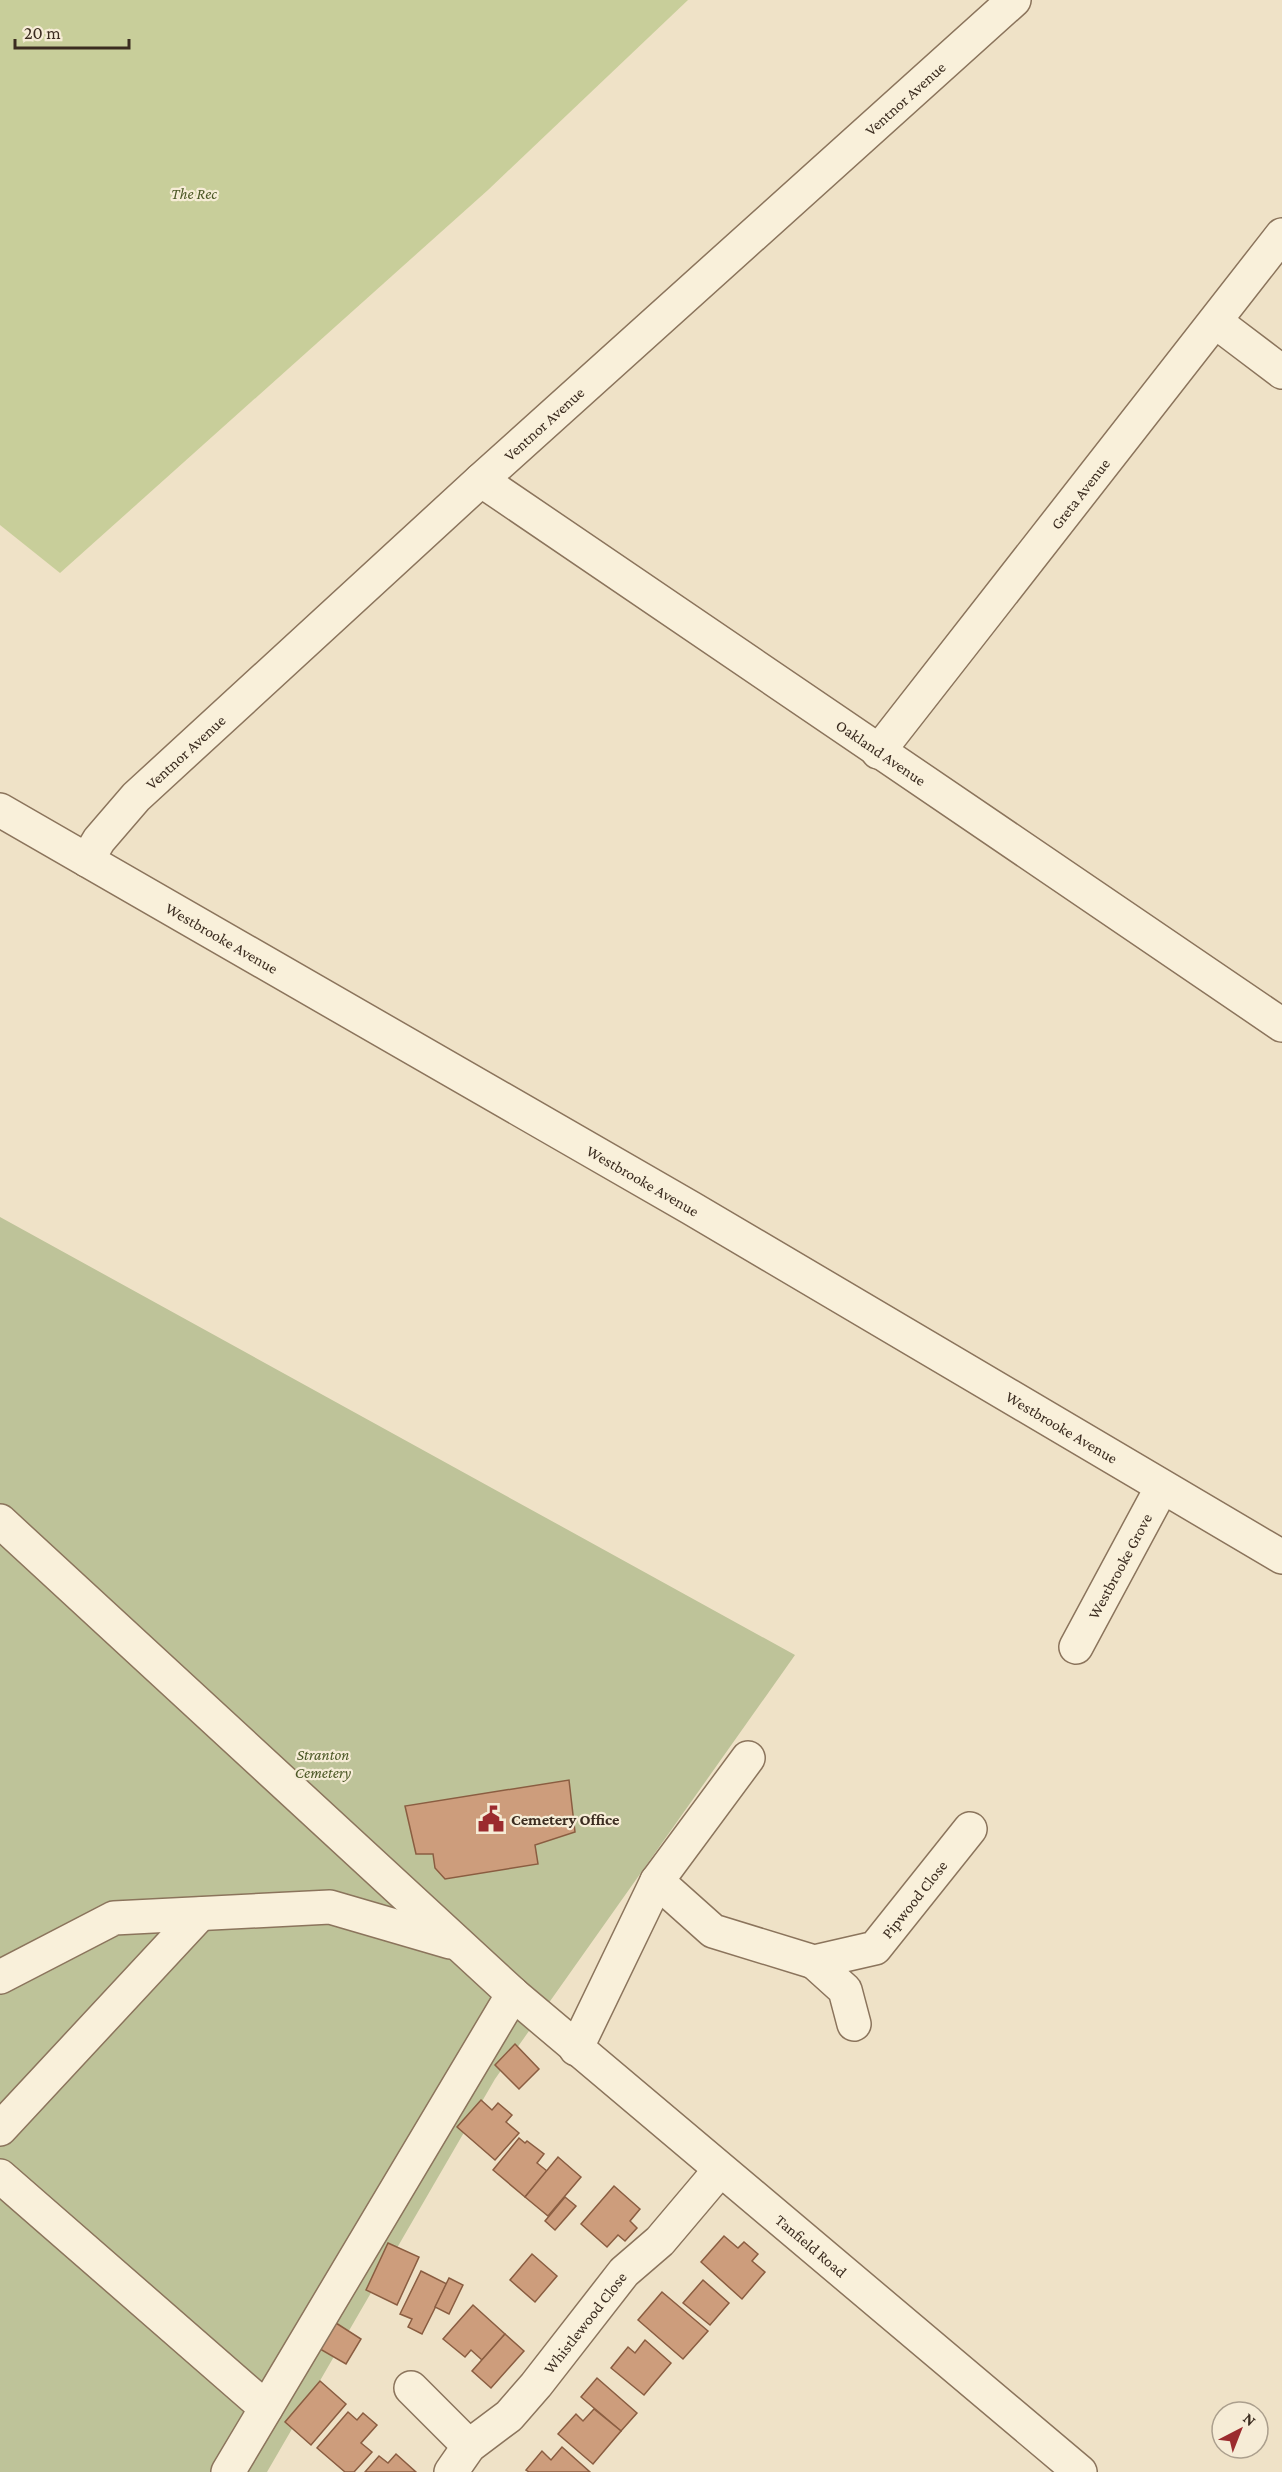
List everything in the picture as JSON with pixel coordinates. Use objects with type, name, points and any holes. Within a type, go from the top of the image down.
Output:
[{"type":"street","name":"Ventnor Avenue","points":[[87,861],[99,840],[136,797],[481,480],[1014,0]]},
{"type":"street","name":"Greta Avenue","points":[[878,752],[1282,235]]},
{"type":"street","points":[[1216,322],[1282,372]]},
{"type":"street","name":"Oakland Avenue","points":[[481,480],[1282,1025]]},
{"type":"street","name":"Westbrooke Avenue","points":[[0,810],[692,1209],[1282,1557]]},
{"type":"street","name":"Westbrooke Grove","points":[[1076,1647],[1162,1487]]},
{"type":"street","name":"Tanfield Road","points":[[5,1535],[456,1944],[576,2049],[1080,2472]]},
{"type":"street","points":[[576,2049],[657,1881],[748,1758]]},
{"type":"street","name":"Pipwood Close","points":[[814,1962],[875,1948],[970,1829]]},
{"type":"street","name":"Pipwood Close","points":[[657,1881],[713,1931],[814,1962],[845,1990],[854,2024]]},
{"type":"street","points":[[0,1977],[114,1918],[330,1907],[456,1944]]},
{"type":"street","points":[[0,2128],[200,1914]]},
{"type":"street","points":[[228,2472],[513,1994]]},
{"type":"street","name":"Whistlewood Close","points":[[460,2459],[508,2416],[536,2385],[624,2272],[660,2241],[720,2170]]},
{"type":"street","points":[[0,2176],[266,2409]]},
{"type":"street","points":[[411,2388],[460,2459]]},
{"type":"green space","name":"The Rec","points":[[0,0],[688,0],[488,190],[60,573],[0,525]]},
{"type":"green space","name":"Stranton Cemetery","points":[[0,1217],[795,1655],[495,2079],[267,2472],[0,2472]]},
{"type":"building","name":"Cemetery Office","points":[[569,1780],[575,1832],[535,1845],[538,1864],[445,1879],[435,1868],[433,1854],[416,1854],[405,1806]]},
{"type":"building","points":[[515,2044],[539,2069],[519,2089],[495,2065]]},
{"type":"building","points":[[481,2100],[492,2110],[498,2103],[512,2115],[506,2122],[519,2133],[495,2160],[457,2127]]},
{"type":"building","points":[[519,2138],[544,2154],[537,2163],[547,2171],[525,2197],[493,2170]]},
{"type":"building","points":[[558,2157],[581,2177],[548,2216],[525,2197]]},
{"type":"building","points":[[614,2186],[640,2209],[630,2221],[637,2228],[625,2241],[618,2235],[607,2247],[581,2224]]},
{"type":"building","points":[[565,2197],[576,2206],[555,2230],[545,2221]]},
{"type":"building","points":[[724,2236],[738,2248],[744,2242],[758,2254],[752,2261],[765,2272],[742,2299],[701,2262]]},
{"type":"building","points":[[388,2243],[419,2257],[397,2305],[366,2290]]},
{"type":"building","points":[[532,2254],[557,2276],[535,2302],[510,2280]]},
{"type":"building","points":[[421,2271],[447,2284],[422,2334],[408,2327],[412,2319],[400,2314]]},
{"type":"building","points":[[449,2278],[463,2285],[449,2314],[435,2307]]},
{"type":"building","points":[[703,2280],[729,2303],[710,2325],[683,2303]]},
{"type":"building","points":[[662,2292],[708,2331],[683,2359],[638,2320]]},
{"type":"building","points":[[473,2305],[505,2334],[482,2360],[471,2350],[465,2357],[443,2339]]},
{"type":"building","points":[[336,2323],[361,2339],[346,2364],[320,2349]]},
{"type":"building","points":[[505,2334],[524,2351],[491,2388],[472,2371]]},
{"type":"building","points":[[645,2340],[671,2363],[644,2395],[611,2368],[628,2347],[635,2353]]},
{"type":"building","points":[[597,2378],[637,2413],[621,2431],[581,2397]]},
{"type":"building","points":[[320,2381],[346,2404],[311,2445],[285,2422]]},
{"type":"building","points":[[594,2409],[621,2431],[593,2464],[558,2434],[576,2414],[583,2421]]},
{"type":"building","points":[[348,2412],[357,2420],[363,2413],[377,2425],[361,2443],[372,2452],[354,2472],[345,2472],[317,2448]]},
{"type":"building","points":[[562,2447],[590,2472],[529,2472],[526,2470],[542,2451],[551,2460]]},
{"type":"building","points":[[396,2454],[416,2472],[365,2472],[379,2456],[388,2463]]},
{"type":"place","name":"Cemetery Office","points":[[491,1819]]}]
